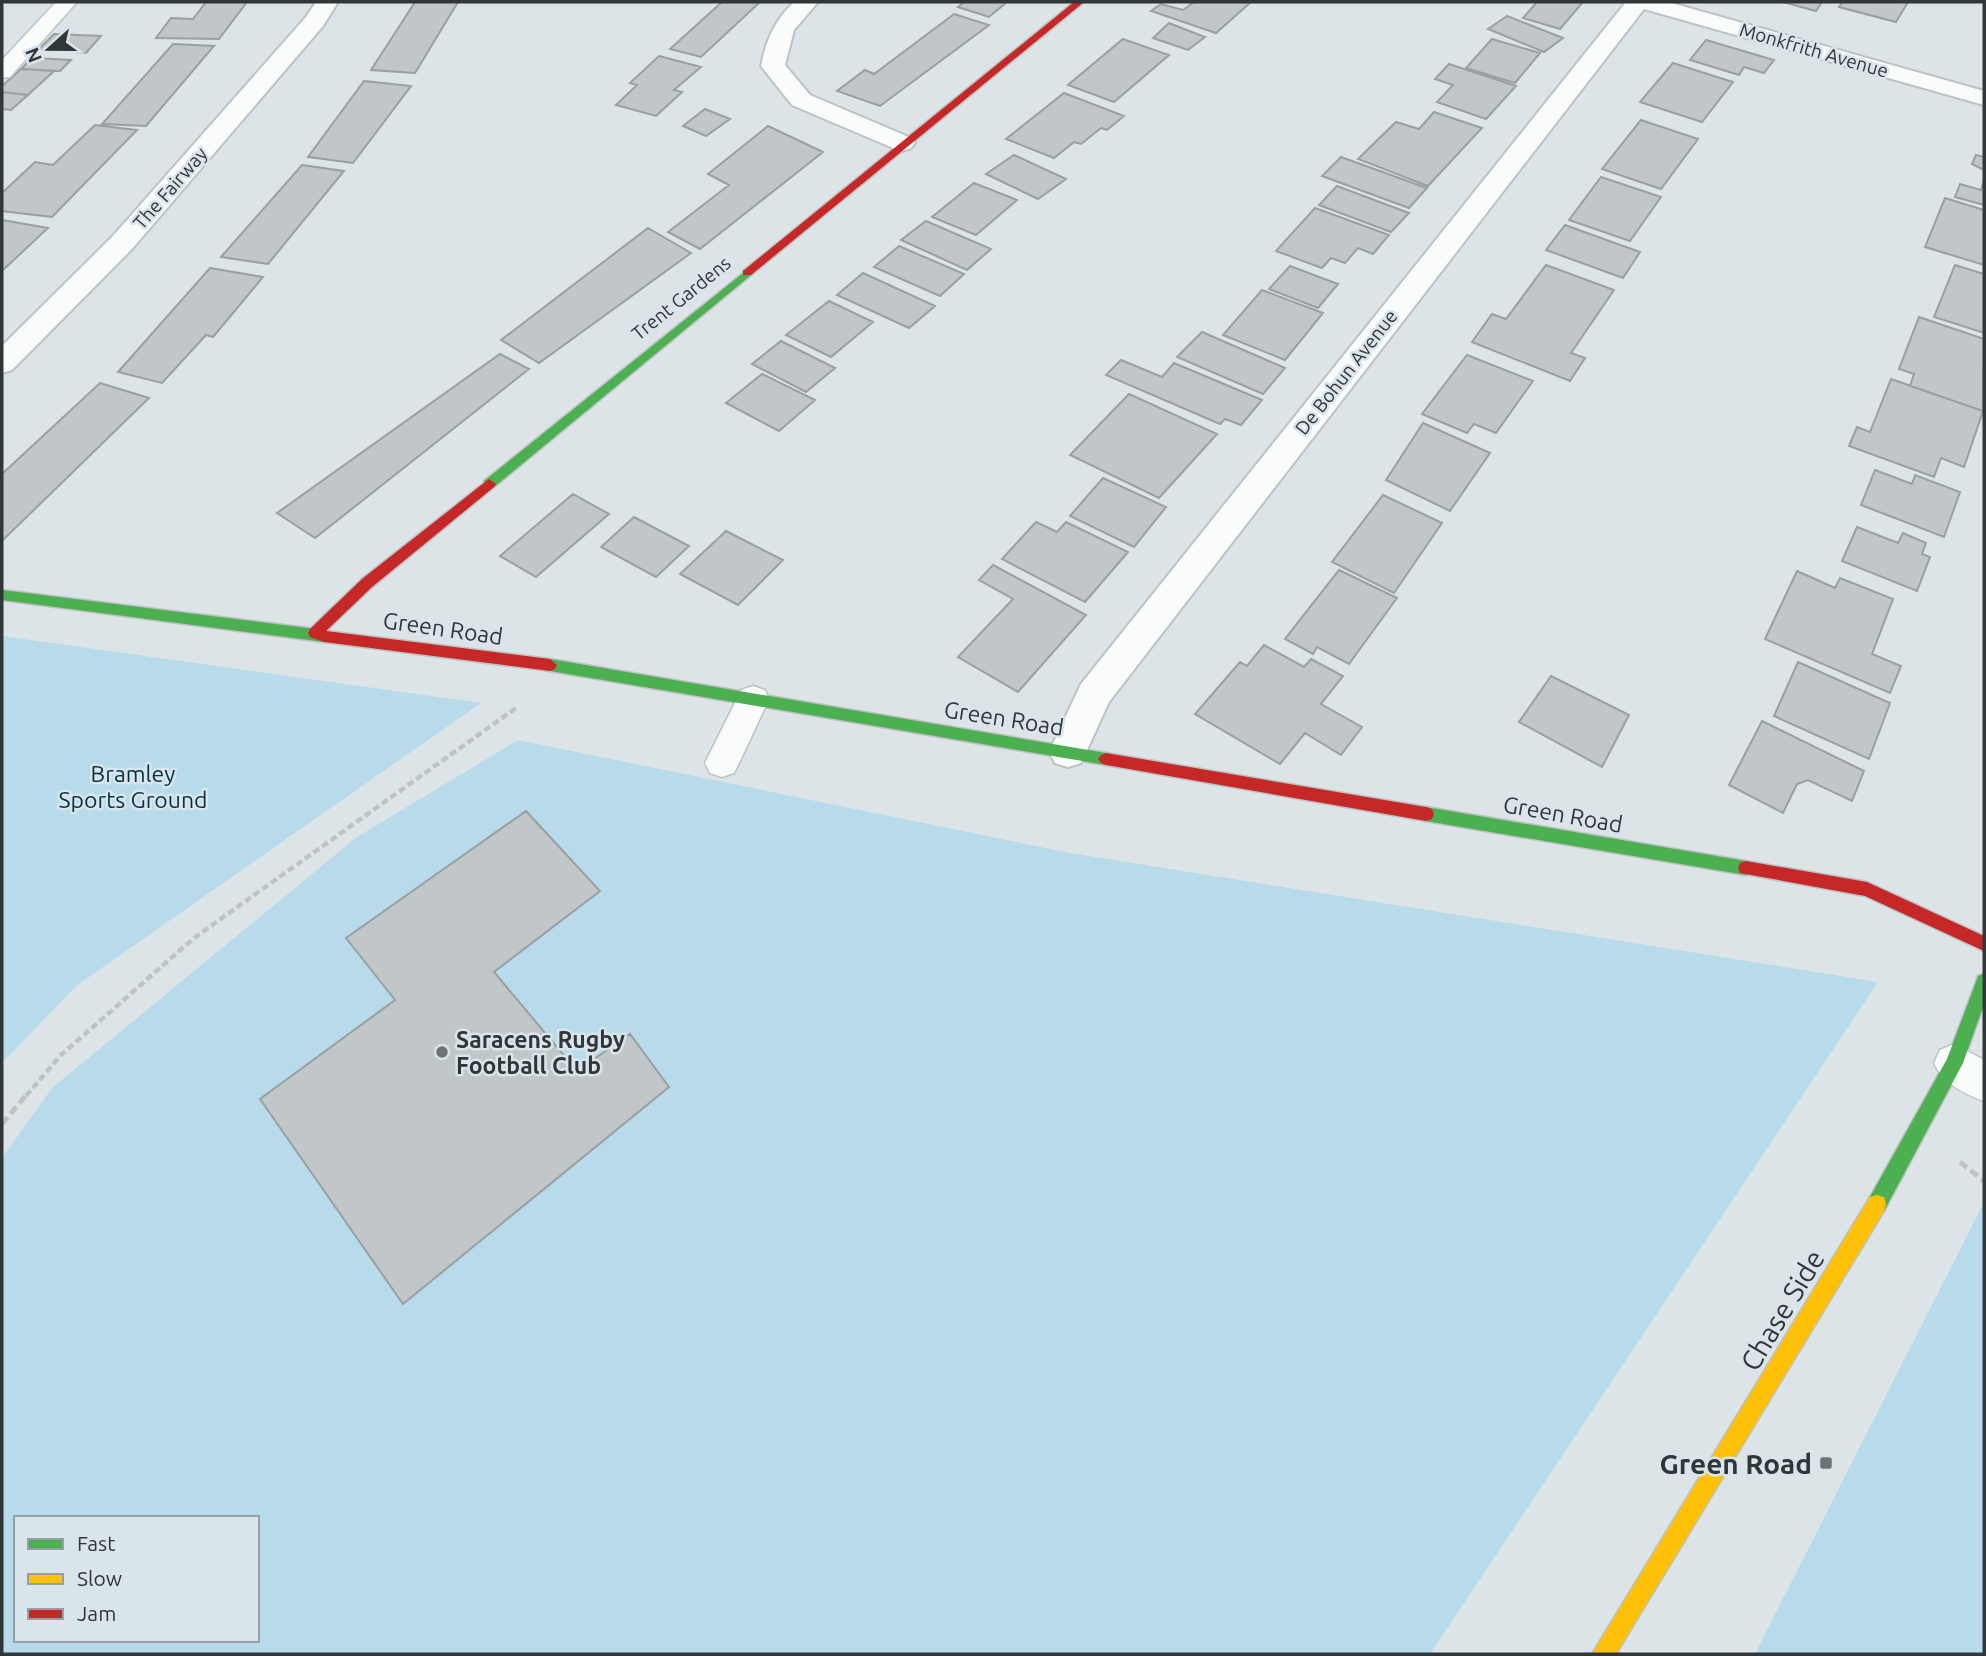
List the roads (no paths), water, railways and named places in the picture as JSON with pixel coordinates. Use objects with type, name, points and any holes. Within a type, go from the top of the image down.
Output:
[{"type":"street","name":"The Fairway","points":[[2,363],[122,243],[315,21],[327,2]]},
{"type":"street","points":[[807,2],[787,19],[777,42],[773,66],[801,100],[902,143]]},
{"type":"street","name":"Trent Gardens","points":[[314,633],[377,574],[902,143],[1079,2]]},
{"type":"street","name":"De Bohun Avenue","points":[[1068,752],[1094,694],[1639,2]]},
{"type":"street","name":"Monkfrith Avenue","points":[[1644,2],[1984,98]]},
{"type":"street","name":"Green Road","points":[[2,595],[571,668],[1867,889],[1984,944]]},
{"type":"street","name":"Chase Side","points":[[1603,1654],[1919,1131],[1969,1072],[1984,982]]},
{"type":"lane","points":[[2,72],[67,2]]},
{"type":"lane","points":[[722,763],[753,699]]},
{"type":"place","name":"Saracens Rugby Football Club","points":[[442,1052]]},
{"type":"place","name":"Green Road","points":[[1826,1463]]},
{"type":"park label","name":"Bramley Sports Ground","points":[[133,786]]}]
